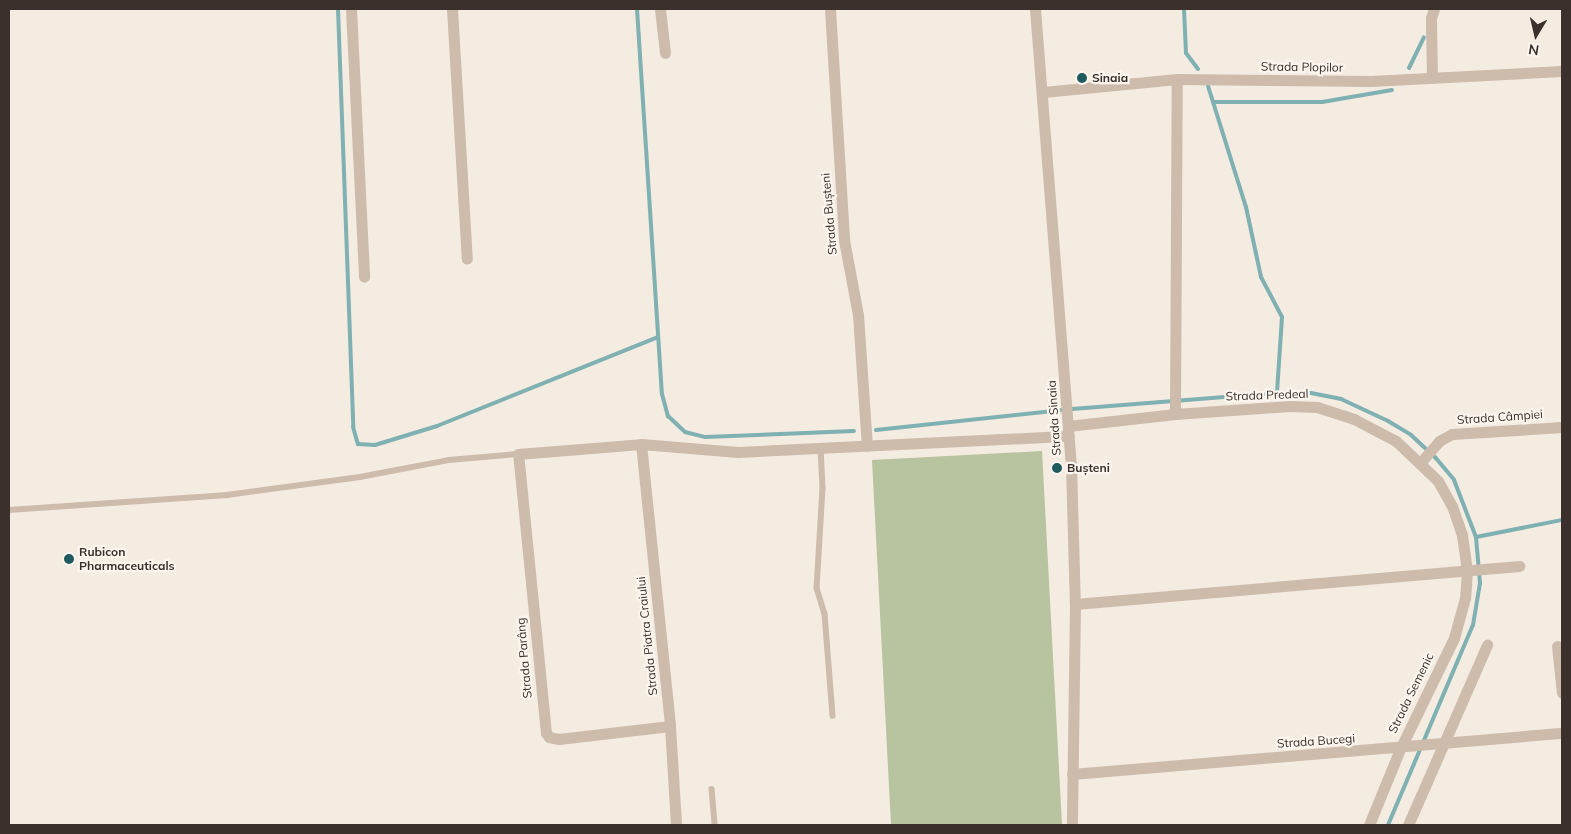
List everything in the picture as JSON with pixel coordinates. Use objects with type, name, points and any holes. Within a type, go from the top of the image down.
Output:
[{"type":"street","points":[[351,9],[364,277]]},
{"type":"street","points":[[452,9],[467,259]]},
{"type":"street","points":[[660,9],[665,53]]},
{"type":"street","name":"Strada Bușteni","points":[[830,9],[844,240],[858,315],[867,446]]},
{"type":"street","name":"Strada Sinaia","points":[[1035,9],[1068,426],[1074,604],[1072,825]]},
{"type":"street","points":[[1432,78],[1431,18],[1434,9]]},
{"type":"street","name":"Strada Plopilor","points":[[1043,92],[1177,79],[1371,81],[1562,72]]},
{"type":"street","points":[[1175,412],[1177,79]]},
{"type":"street","name":"Strada Predeal","points":[[518,454],[640,444],[738,452],[867,446],[1068,426],[1175,412],[1290,406],[1324,408],[1382,433],[1423,460],[1452,506],[1471,570]]},
{"type":"street","name":"Strada Câmpiei","points":[[1423,460],[1447,436],[1458,432],[1562,427]]},
{"type":"street","name":"Strada Piatra Craiului","points":[[640,444],[670,726],[676,825]]},
{"type":"street","name":"Strada Parâng","points":[[518,454],[548,737],[559,739],[670,726]]},
{"type":"street","points":[[1074,604],[1519,566]]},
{"type":"street","name":"Strada Semenic","points":[[1369,825],[1400,749],[1456,632],[1471,570]]},
{"type":"street","points":[[1408,825],[1487,645]]},
{"type":"street","points":[[1557,646],[1562,693]]},
{"type":"street","name":"Strada Bucegi","points":[[1072,774],[1400,749],[1562,733]]},
{"type":"lane","points":[[821,447],[823,488],[817,588],[825,614],[833,716]]},
{"type":"lane","points":[[9,510],[227,495],[408,470],[449,460],[518,454]]},
{"type":"lane","points":[[712,789],[715,825]]},
{"type":"green space","points":[[1042,451],[1062,825],[891,825],[872,460]]},
{"type":"waterway","points":[[338,9],[353,427],[358,444],[375,445],[437,426],[658,337]]},
{"type":"waterway","points":[[637,9],[662,394],[668,416],[685,432],[705,437],[854,431]]},
{"type":"waterway","points":[[1184,9],[1186,53],[1198,69]]},
{"type":"waterway","points":[[1409,68],[1424,37]]},
{"type":"waterway","points":[[1208,86],[1246,207],[1261,277],[1282,317],[1277,393],[1311,393],[1341,399],[1388,421],[1411,435],[1435,457],[1454,480],[1476,537],[1562,520]]},
{"type":"waterway","points":[[1215,102],[1322,102],[1392,90]]},
{"type":"waterway","points":[[876,430],[1072,409],[1277,393]]},
{"type":"waterway","points":[[1388,825],[1473,625],[1480,583],[1476,537]]},
{"type":"place","name":"Sinaia","points":[[1082,78]]},
{"type":"place","name":"Bușteni","points":[[1057,468]]},
{"type":"place","name":"Rubicon Pharmaceuticals","points":[[69,559]]}]
